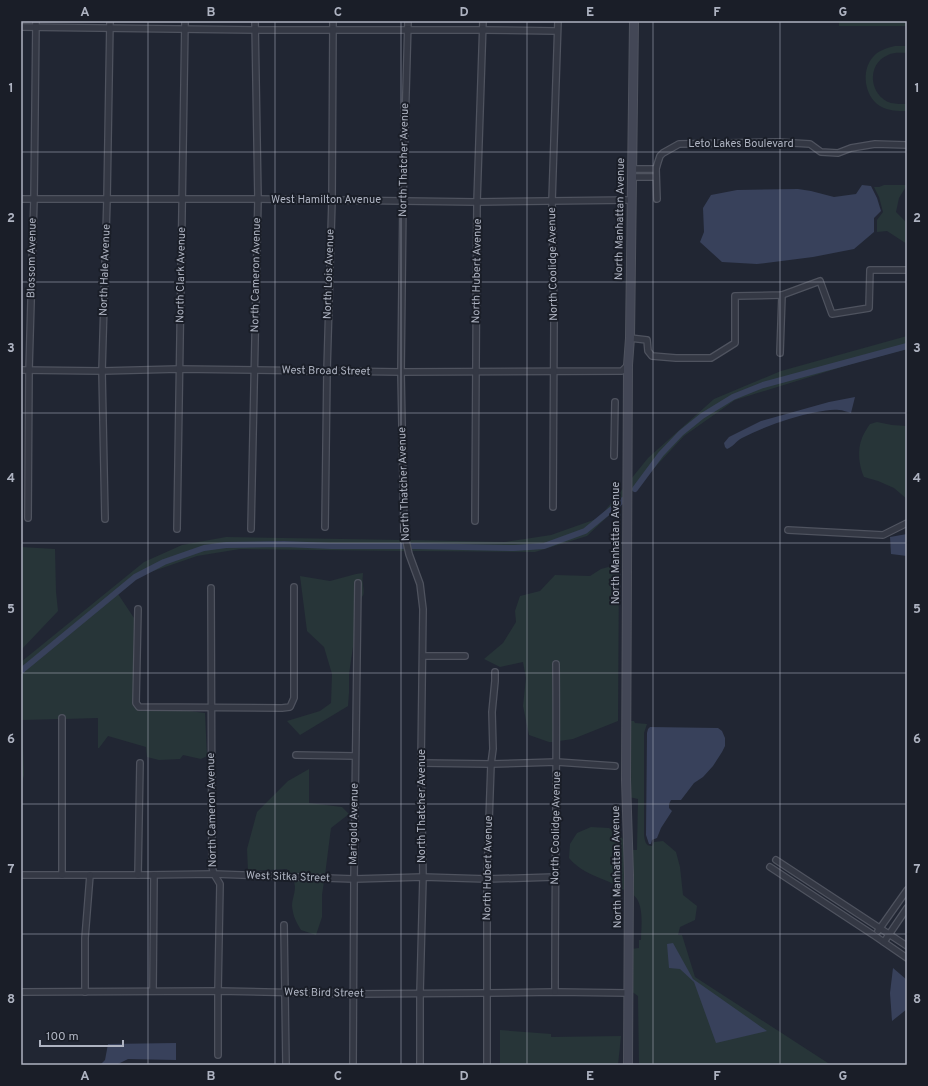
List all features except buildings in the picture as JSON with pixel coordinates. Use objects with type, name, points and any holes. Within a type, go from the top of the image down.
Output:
[{"type":"street","name":"North Hale Avenue","points":[[105,519],[102,371],[110,21]]},
{"type":"street","name":"North Clark Avenue","points":[[177,529],[184,21]]},
{"type":"street","name":"North Cameron Avenue","points":[[251,529],[258,199],[255,21]]},
{"type":"street","name":"North Lois Avenue","points":[[325,527],[327,371],[332,200],[333,21]]},
{"type":"street","name":"North Thatcher Avenue","points":[[408,21],[403,200],[401,372],[404,532],[409,554],[420,584],[423,609],[420,1065]]},
{"type":"street","name":"North Hubert Avenue","points":[[475,521],[478,202],[483,21]]},
{"type":"street","name":"North Coolidge Avenue","points":[[553,507],[554,370],[552,201],[558,21]]},
{"type":"street","name":"North Manhattan Avenue","points":[[628,1065],[629,875],[626,774],[628,365],[630,338],[634,21]]},
{"type":"street","points":[[21,27],[36,24],[110,28],[255,30],[483,30],[558,32]]},
{"type":"street","name":"Blossom Avenue","points":[[28,518],[29,370],[34,199],[36,24]]},
{"type":"street","name":"Leto Lakes Boulevard","points":[[657,199],[656,169],[660,156],[663,152],[679,144],[777,142],[810,144],[821,152],[838,153],[851,148],[875,144],[907,145]]},
{"type":"street","points":[[632,173],[656,169]]},
{"type":"street","points":[[632,173],[656,177]]},
{"type":"street","name":"West Hamilton Avenue","points":[[21,200],[258,199],[478,202],[631,200]]},
{"type":"street","points":[[630,338],[647,340],[648,351],[652,356],[711,358],[735,343],[735,296],[782,295],[820,281],[832,314],[869,308],[870,270],[907,270]]},
{"type":"street","points":[[780,353],[782,295]]},
{"type":"street","name":"West Broad Street","points":[[21,370],[102,371],[180,369],[401,372],[554,370],[622,371],[628,365]]},
{"type":"street","points":[[614,456],[615,402]]},
{"type":"street","points":[[614,429],[628,430]]},
{"type":"street","points":[[788,530],[883,535],[907,523]]},
{"type":"street","name":"Marigold Avenue","points":[[353,1065],[355,756],[358,583]]},
{"type":"street","points":[[138,608],[136,703],[139,707],[290,707],[294,698],[294,587]]},
{"type":"street","name":"North Cameron Avenue","points":[[211,588],[212,867],[220,884],[218,1055]]},
{"type":"street","points":[[423,656],[465,656]]},
{"type":"street","name":"North Coolidge Avenue","points":[[555,992],[557,762],[556,664]]},
{"type":"street","name":"North Hubert Avenue","points":[[486,1065],[487,879],[491,764],[493,749],[492,712],[495,672]]},
{"type":"street","points":[[62,718],[62,875]]},
{"type":"street","points":[[296,755],[355,756]]},
{"type":"street","points":[[138,875],[140,762]]},
{"type":"street","points":[[421,763],[491,764],[557,762],[615,766]]},
{"type":"street","points":[[776,860],[907,946]]},
{"type":"street","points":[[770,867],[907,958]]},
{"type":"street","name":"West Sitka Street","points":[[21,875],[214,874],[354,879],[422,877],[487,879],[555,877]]},
{"type":"street","points":[[85,992],[85,938],[90,875]]},
{"type":"street","points":[[153,990],[154,875]]},
{"type":"street","points":[[876,936],[907,890]]},
{"type":"street","points":[[884,942],[907,908]]},
{"type":"street","points":[[284,925],[286,1065]]},
{"type":"street","name":"West Bird Street","points":[[21,992],[218,990],[354,994],[555,992],[628,993]]},
{"type":"shaded area","points":[[839,21],[907,21],[907,26],[839,26]]},
{"type":"shaded area","points":[[895,46],[907,46],[907,53],[893,53],[881,59],[873,72],[873,80],[878,94],[891,103],[907,104],[907,111],[890,110],[880,106],[870,96],[866,83],[869,62],[880,51]]},
{"type":"shaded area","points":[[884,185],[907,185],[899,198],[896,212],[907,223],[907,244],[887,231],[877,232],[877,220],[883,212],[879,197],[874,187]]},
{"type":"shaded area","points":[[907,336],[907,349],[858,362],[735,400],[684,436],[630,494],[631,479],[648,458],[714,399],[781,371]]},
{"type":"shaded area","points":[[877,422],[907,426],[907,499],[894,488],[864,477],[862,473],[859,458],[860,443],[870,424]]},
{"type":"shaded area","points":[[625,486],[625,500],[587,536],[535,552],[411,551],[408,540],[505,542],[551,535],[599,518]]},
{"type":"shaded area","points":[[226,537],[403,540],[405,551],[240,549],[197,556],[139,576],[118,594],[134,618],[133,706],[139,710],[190,711],[205,713],[207,756],[201,759],[183,755],[180,759],[159,760],[147,757],[146,747],[108,736],[98,748],[98,718],[65,719],[65,715],[60,715],[60,719],[22,720],[24,775],[21,787],[21,662],[144,562],[182,545]]},
{"type":"shaded area","points":[[21,547],[55,549],[58,611],[21,650]]},
{"type":"shaded area","points":[[619,564],[618,721],[573,739],[559,741],[559,661],[553,660],[554,742],[549,742],[529,735],[523,706],[526,678],[523,662],[500,667],[484,659],[503,643],[516,622],[515,611],[520,596],[540,591],[555,575],[590,576],[601,569]]},
{"type":"shaded area","points":[[363,573],[364,594],[360,599],[361,580],[355,580],[354,640],[349,674],[348,706],[300,735],[287,721],[320,711],[331,703],[332,674],[324,647],[307,631],[300,576],[330,581]]},
{"type":"shaded area","points":[[630,721],[647,724],[644,733],[645,841],[648,845],[652,846],[654,842],[663,841],[676,852],[680,867],[683,895],[697,906],[695,920],[680,927],[678,935],[682,935],[695,977],[831,1065],[639,1065],[638,996],[631,991],[631,949],[639,948],[642,922],[639,903],[632,894],[631,850],[637,850],[638,799],[629,797]]},
{"type":"shaded area","points":[[309,769],[309,803],[342,807],[349,814],[331,828],[325,875],[289,873],[287,869],[248,871],[247,849],[257,812],[288,781]]},
{"type":"shaded area","points":[[591,827],[609,828],[625,842],[626,891],[612,883],[586,872],[569,858],[570,844],[577,833]]},
{"type":"shaded area","points":[[293,880],[324,881],[322,895],[322,917],[316,935],[301,930],[295,919],[292,906],[295,889]]},
{"type":"shaded area","points":[[500,1030],[551,1034],[551,1037],[621,1036],[618,1065],[500,1065]]},
{"type":"water","points":[[862,185],[871,186],[881,211],[874,218],[874,232],[854,249],[813,257],[757,264],[722,262],[700,242],[704,232],[703,208],[711,195],[737,190],[798,189],[834,197],[856,194]]},
{"type":"water","points":[[855,397],[851,413],[840,410],[831,410],[798,416],[779,422],[740,439],[727,449],[725,447],[724,443],[729,437],[761,421],[829,402]]},
{"type":"water","points":[[907,534],[907,556],[891,554],[890,537]]},
{"type":"water","points":[[650,727],[718,728],[722,731],[725,738],[725,746],[713,766],[703,777],[694,783],[681,800],[671,800],[669,808],[672,811],[661,828],[657,838],[652,840],[651,844],[649,844],[646,835],[647,733]]},
{"type":"water","points":[[673,943],[693,979],[767,1031],[716,1043],[694,982],[680,969],[669,968],[667,944]]},
{"type":"water","points":[[893,968],[907,980],[907,1009],[892,1021],[890,993]]},
{"type":"water","points":[[176,1043],[176,1060],[128,1059],[116,1065],[100,1065],[105,1060],[108,1044]]},
{"type":"waterway","points":[[635,489],[661,454],[681,433],[702,416],[733,397],[763,385],[907,346]]},
{"type":"waterway","points":[[21,671],[135,577],[164,562],[204,548],[226,545],[284,544],[514,548],[544,546],[585,531],[623,500]]}]
